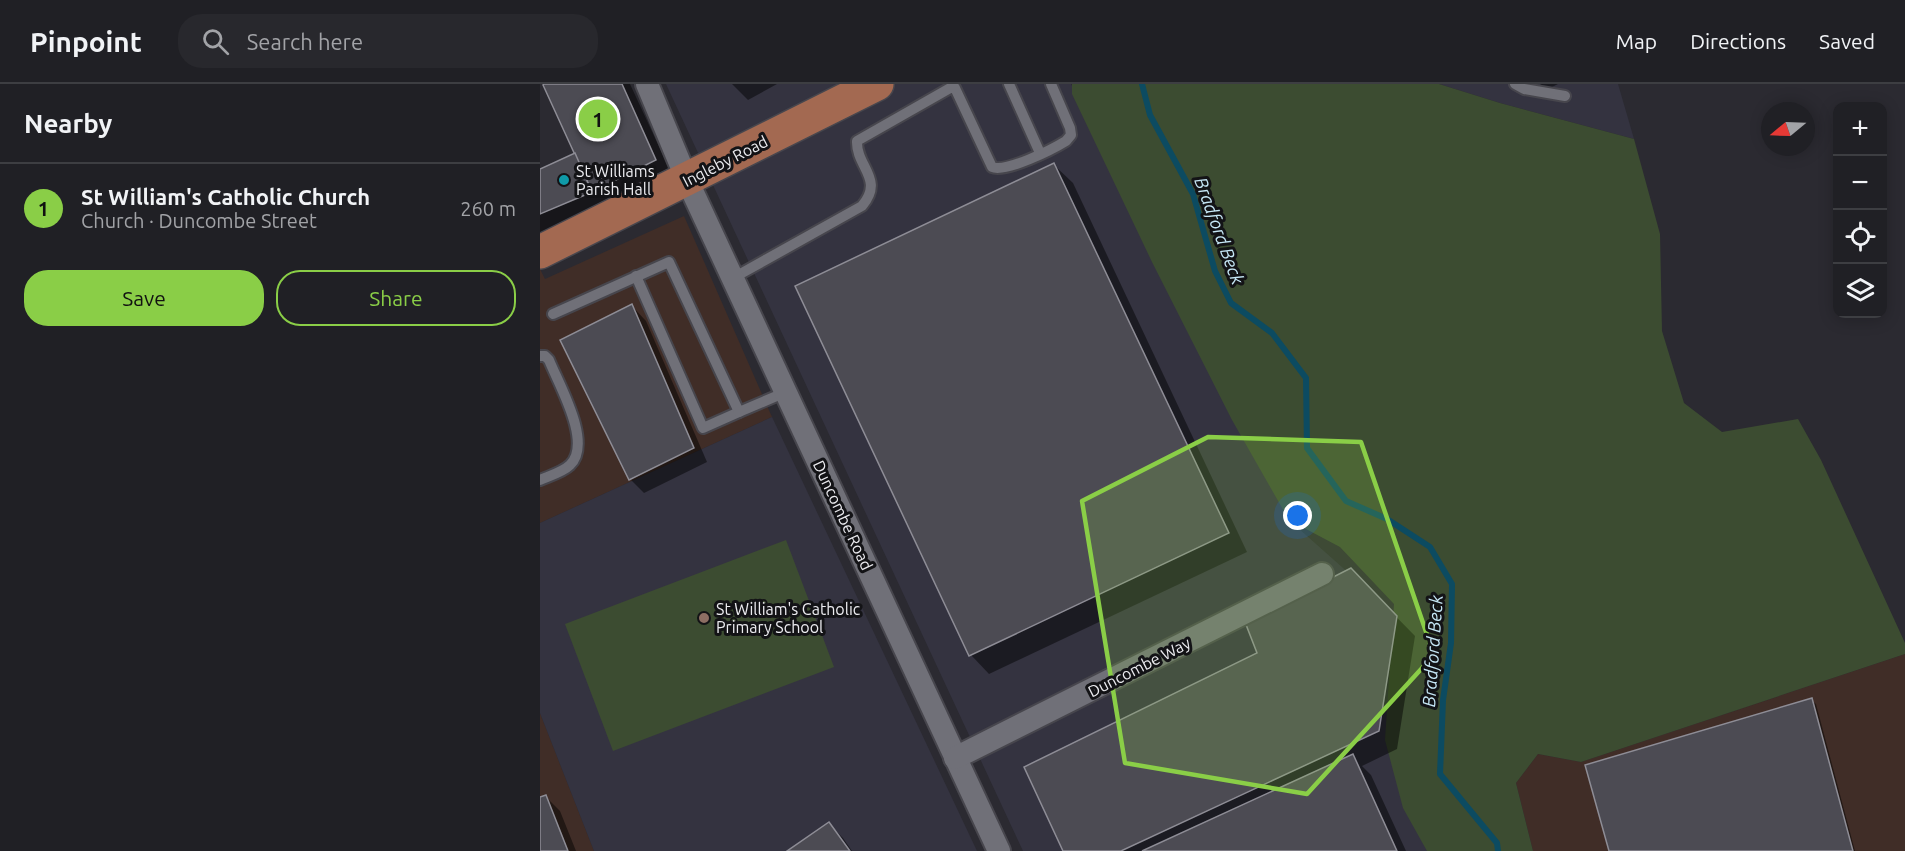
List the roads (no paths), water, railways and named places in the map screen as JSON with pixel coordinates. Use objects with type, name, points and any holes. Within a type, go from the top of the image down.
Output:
[{"type":"main road","name":"Ingleby Road","points":[[540,252],[877,84]]},
{"type":"street","name":"Duncombe Road","points":[[646,84],[687,180],[999,851]]},
{"type":"street","name":"Duncombe Way","points":[[955,758],[1322,574]]},
{"type":"lane","points":[[1009,84],[1041,153]]},
{"type":"lane","points":[[733,278],[862,206],[869,198],[872,182],[857,148],[857,141],[956,86],[992,166],[997,169],[1066,141],[1071,135],[1070,128],[1051,84]]},
{"type":"lane","points":[[1515,84],[1524,89],[1565,96]]},
{"type":"lane","points":[[553,314],[669,262],[739,412]]},
{"type":"lane","points":[[636,276],[703,428],[787,392]]},
{"type":"lane","points":[[540,356],[545,356],[549,360],[577,429],[579,443],[575,458],[569,467],[540,480]]},
{"type":"waterway","name":"Bradford Beck","points":[[1142,84],[1150,115],[1193,194],[1215,271],[1231,303],[1272,333],[1306,378],[1307,448],[1346,501],[1387,519],[1430,547],[1452,584],[1451,643],[1443,700],[1440,774],[1497,843],[1498,851]]},
{"type":"place","name":"St William's Catholic Church","points":[[598,119]]},
{"type":"place","name":"St Williams Parish Hall","points":[[564,180]]},
{"type":"place","name":"St William's Catholic Primary School","points":[[704,618]]}]
